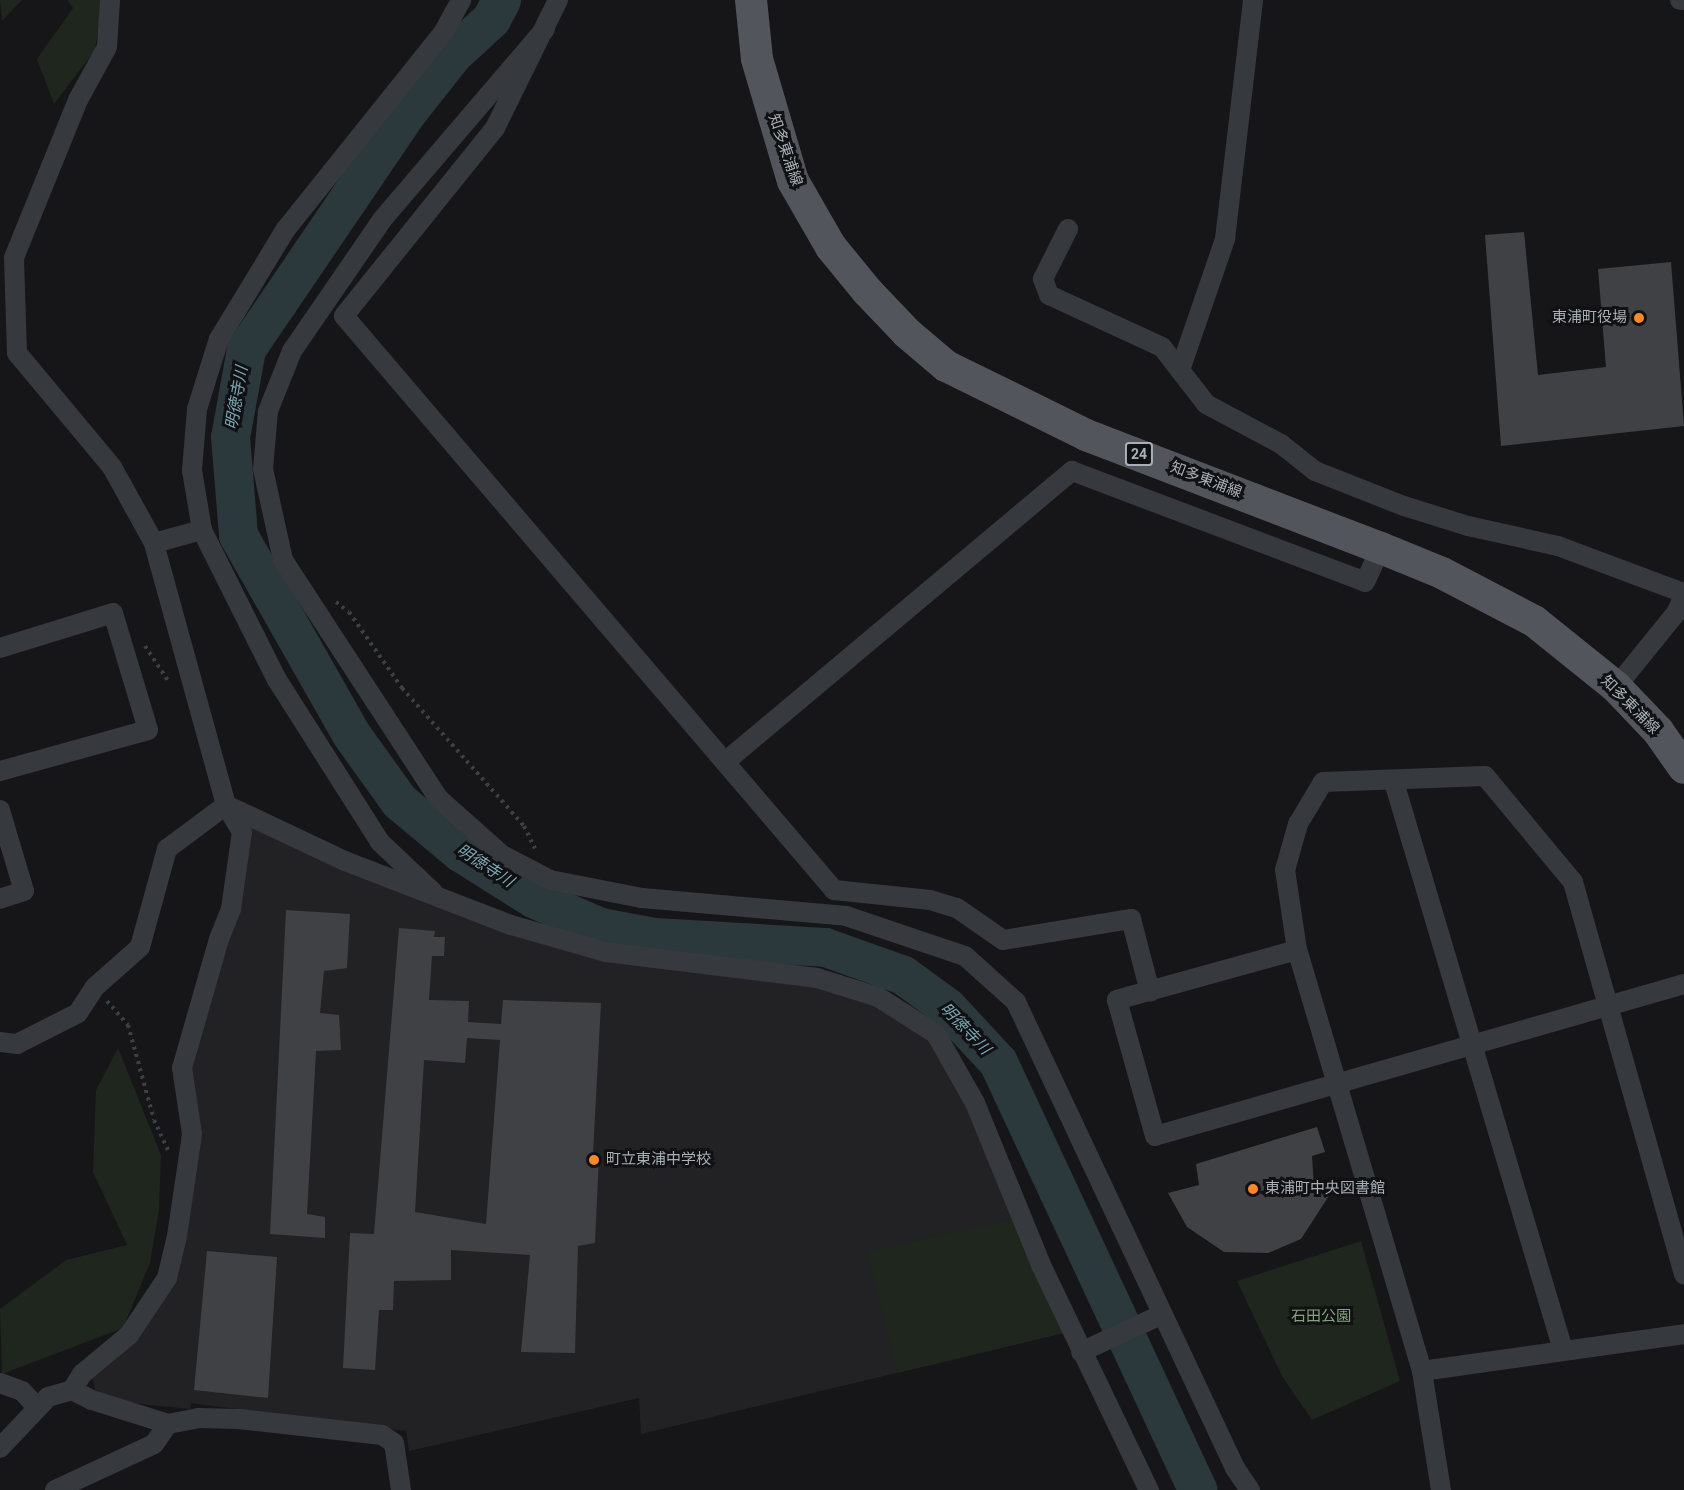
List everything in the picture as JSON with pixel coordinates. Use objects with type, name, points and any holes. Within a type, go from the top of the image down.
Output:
[{"type":"main road","name":"知多東浦線","points":[[751,0],[757,59],[793,181],[831,247],[907,333],[946,366],[1086,435],[1442,573],[1534,621],[1616,687],[1658,731],[1684,768]]},
{"type":"street","points":[[0,1448],[48,1397],[72,1390],[82,1374],[129,1335],[153,1305],[167,1278],[186,1186],[192,1134],[182,1068],[219,939],[231,909],[242,832],[226,804],[154,543],[112,466],[17,353],[14,258],[78,100],[107,47],[110,0]]},
{"type":"street","points":[[442,900],[380,843],[277,680],[202,530],[192,470],[196,419],[219,339],[286,229],[443,33],[461,0]]},
{"type":"street","points":[[558,0],[495,128],[344,316],[834,890],[930,900],[957,908],[1003,940],[1131,919],[1150,993]]},
{"type":"street","points":[[1180,370],[1225,239],[1253,0]]},
{"type":"street","points":[[545,29],[382,220],[292,351],[268,411],[264,469],[283,560],[439,799],[502,855],[550,880],[642,898],[846,916],[965,956],[1016,1002],[1235,1468],[1250,1490]]},
{"type":"street","points":[[1068,229],[1043,279],[1049,295],[1162,347],[1206,404],[1281,444],[1315,471],[1404,506],[1468,526],[1558,546],[1684,594],[1676,613],[1616,687]]},
{"type":"street","points":[[725,762],[1072,471],[1365,582],[1381,548]]},
{"type":"street","points":[[154,543],[202,530]]},
{"type":"street","points":[[0,648],[113,613],[148,730],[0,771]]},
{"type":"street","points":[[1441,1490],[1422,1371],[1339,1085],[1297,950],[1285,870],[1298,824],[1323,782],[1394,782],[1485,776],[1573,882],[1684,1275]]},
{"type":"street","points":[[1394,782],[1470,1046],[1563,1350]]},
{"type":"street","points":[[226,804],[345,861],[442,900],[606,952],[817,978],[878,997],[936,1034],[975,1103],[1081,1352],[1149,1490]]},
{"type":"street","points":[[0,1042],[17,1044],[78,1013],[94,987],[140,947],[167,849],[226,804]]},
{"type":"street","points":[[0,810],[24,891],[0,899]]},
{"type":"street","points":[[1297,950],[1150,993],[1117,1000],[1155,1136],[1684,984]]},
{"type":"street","points":[[1081,1352],[1163,1314]]},
{"type":"street","points":[[1422,1371],[1684,1334]]},
{"type":"street","points":[[0,1383],[22,1391],[37,1407]]},
{"type":"street","points":[[72,1390],[92,1400],[168,1424],[198,1418],[239,1419],[382,1435],[394,1443],[401,1490]]},
{"type":"street","points":[[55,1490],[154,1444],[168,1424]]},
{"type":"path","points":[[333,599],[349,612],[402,688],[524,826],[550,880]]},
{"type":"path","points":[[113,613],[126,617],[176,692]]},
{"type":"path","points":[[94,987],[128,1025],[154,1120],[186,1186]]},
{"type":"shaded area","name":"町立東浦中学校","points":[[261,822],[606,952],[817,978],[936,1034],[1072,1331],[641,1434],[639,1398],[409,1451],[406,1431],[191,1403],[190,1409],[130,1403],[97,1395],[91,1375],[153,1305],[186,1186],[182,1068],[242,832]]},
{"type":"green space","points":[[0,0],[22,0],[2,21]]},
{"type":"green space","points":[[67,0],[103,0],[95,50],[54,104],[37,59],[73,8]]},
{"type":"green space","points":[[118,1048],[161,1155],[159,1209],[150,1263],[123,1328],[2,1374],[0,1309],[66,1260],[127,1245],[93,1172],[96,1090]]},
{"type":"green space","points":[[1022,1217],[1072,1331],[898,1373],[866,1252]]},
{"type":"green space","name":"石田公園","points":[[1361,1241],[1400,1381],[1312,1420],[1282,1376],[1237,1281]]},
{"type":"building","name":"東浦町役場","points":[[1524,232],[1538,375],[1606,367],[1598,269],[1671,262],[1684,426],[1501,446],[1485,235]]},
{"type":"building","points":[[286,910],[350,914],[347,968],[324,971],[320,1013],[339,1015],[341,1050],[316,1051],[307,1214],[325,1217],[325,1238],[270,1234]]},
{"type":"building","points":[[399,928],[435,931],[434,937],[445,937],[444,956],[432,956],[429,1000],[469,1001],[468,1022],[501,1024],[503,1000],[601,1003],[593,1154],[599,1155],[595,1243],[578,1246],[575,1353],[521,1352],[530,1255],[451,1250],[451,1280],[394,1281],[393,1310],[379,1310],[375,1370],[343,1368],[350,1233],[374,1234]],"holes":[[[467,1038],[500,1040],[486,1224],[415,1212],[424,1060],[465,1063]]]},
{"type":"building","name":"東浦町中央図書館","points":[[1317,1127],[1325,1152],[1312,1156],[1314,1187],[1332,1191],[1301,1239],[1268,1253],[1224,1252],[1187,1227],[1168,1193],[1199,1185],[1196,1164]]},
{"type":"building","points":[[207,1251],[277,1257],[268,1398],[194,1390]]},
{"type":"waterway","name":"明徳寺川","points":[[501,0],[491,19],[453,54],[407,112],[246,349],[230,437],[238,535],[351,734],[399,801],[460,852],[533,898],[600,927],[654,937],[825,947],[903,975],[947,1007],[998,1062],[1198,1490]]},
{"type":"place","name":"東浦町役場","points":[[1639,318]]},
{"type":"place","name":"町立東浦中学校","points":[[594,1160]]},
{"type":"place","name":"東浦町中央図書館","points":[[1253,1189]]}]
